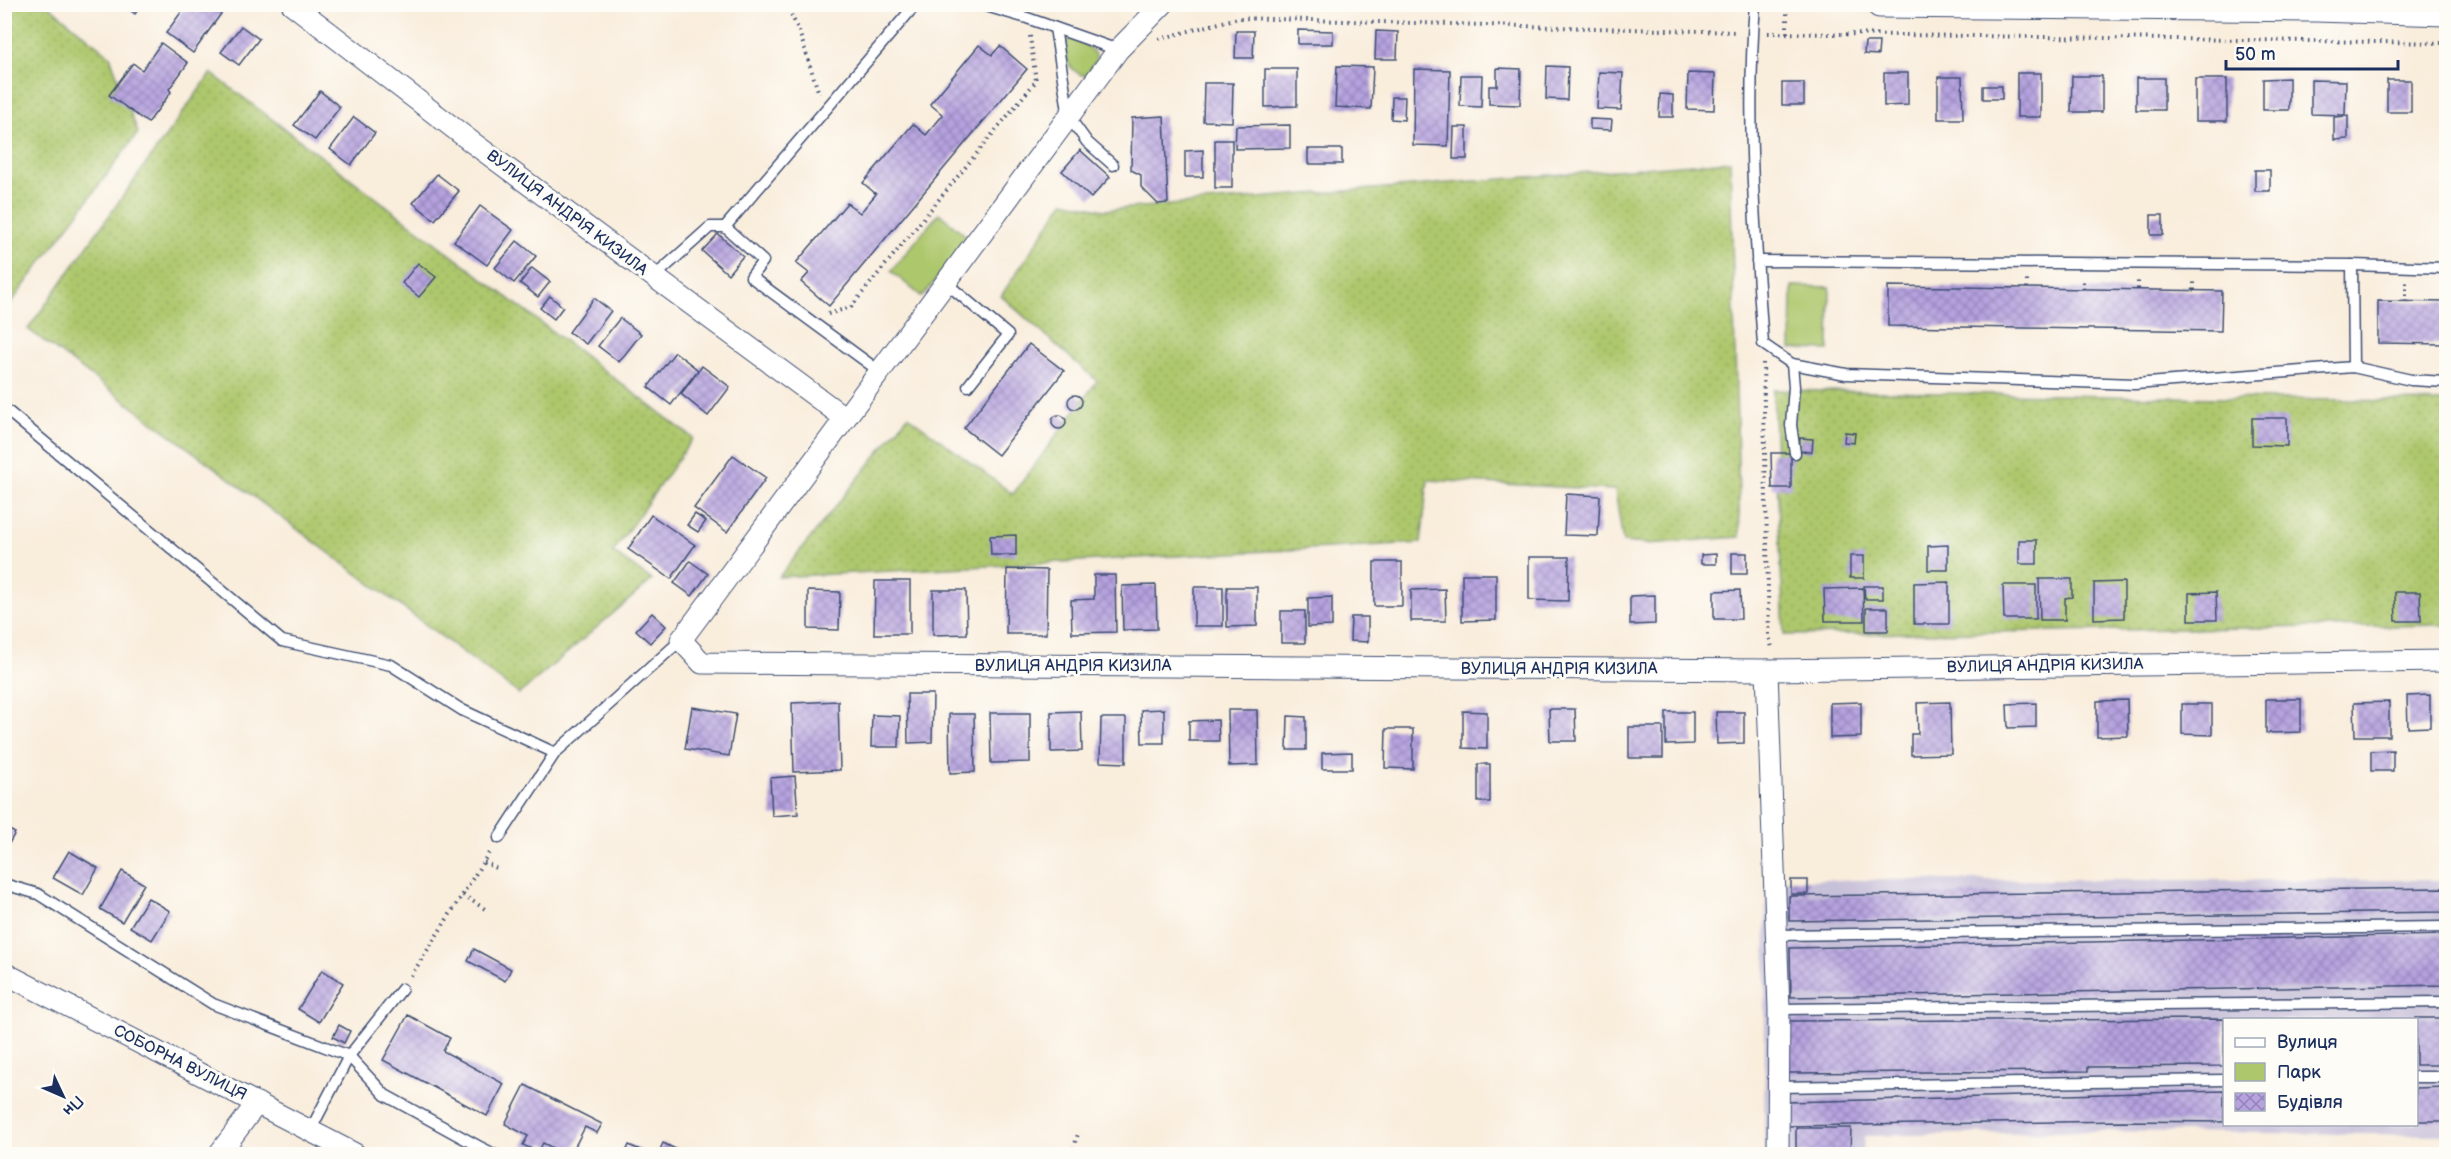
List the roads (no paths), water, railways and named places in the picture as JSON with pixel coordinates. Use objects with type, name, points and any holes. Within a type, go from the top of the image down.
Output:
[{"type":"street","name":"ВУЛИЦЯ АНДРІЯ КИЗИЛА","points":[[292,4],[473,143],[845,418]]},
{"type":"street","points":[[681,640],[1118,50],[1163,4]]},
{"type":"street","points":[[1880,4],[2315,6],[2446,12]]},
{"type":"street","name":"ВУЛИЦЯ АНДРІЯ КИЗИЛА","points":[[681,640],[702,663],[1767,670],[2446,661]]},
{"type":"street","points":[[1767,670],[1779,1009],[1778,1155]]},
{"type":"street","name":"СОБОРНА ВУЛИЦЯ","points":[[4,973],[355,1155]]},
{"type":"street","points":[[219,1155],[257,1103]]},
{"type":"lane","points":[[725,227],[916,4]]},
{"type":"lane","points":[[979,4],[1118,50]]},
{"type":"lane","points":[[1755,4],[1751,52],[1757,261],[1762,344],[1792,363],[1846,374],[2135,384],[2353,367],[2411,380],[2446,382]]},
{"type":"lane","points":[[1055,28],[1070,117],[1087,142],[1113,165]]},
{"type":"lane","points":[[654,277],[710,227],[725,227],[763,261],[751,277],[879,371]]},
{"type":"lane","points":[[1757,261],[2352,265],[2446,268]]},
{"type":"lane","points":[[2352,265],[2353,367]]},
{"type":"lane","points":[[945,282],[1008,335],[968,386]]},
{"type":"lane","points":[[1792,363],[1794,387],[1791,425],[1795,453]]},
{"type":"lane","points":[[4,408],[282,641],[391,665],[462,710],[555,753]]},
{"type":"lane","points":[[499,838],[555,753],[681,640]]},
{"type":"lane","points":[[4,884],[38,894],[213,1004],[349,1056],[385,1095],[474,1150],[494,1155]]},
{"type":"lane","points":[[1776,935],[2446,927]]},
{"type":"lane","points":[[310,1131],[349,1056],[402,989]]},
{"type":"lane","points":[[1779,1009],[2446,1002]]},
{"type":"lane","points":[[2418,1077],[2446,1077]]},
{"type":"lane","points":[[1778,1087],[2223,1080]]}]
